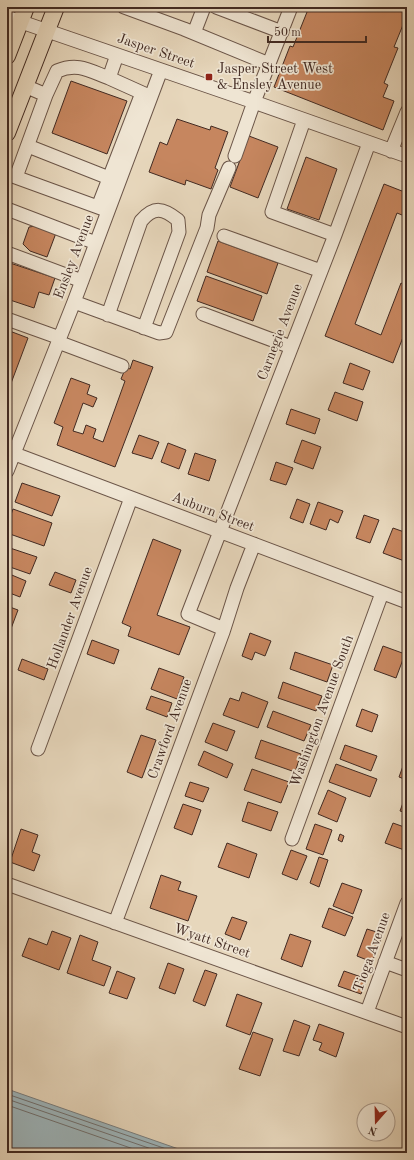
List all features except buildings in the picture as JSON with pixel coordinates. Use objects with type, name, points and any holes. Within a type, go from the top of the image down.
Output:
[{"type":"main road","points":[[7,133],[56,7]]},
{"type":"main road","points":[[7,56],[18,15]]},
{"type":"street","points":[[124,7],[189,31],[269,64]]},
{"type":"street","points":[[189,31],[204,7]]},
{"type":"street","points":[[216,7],[282,32]]},
{"type":"street","points":[[235,156],[254,102],[291,7]]},
{"type":"street","name":"Jasper Street","points":[[18,15],[47,32],[254,102],[407,156]]},
{"type":"street","points":[[109,78],[117,55]]},
{"type":"street","points":[[76,66],[109,78],[146,95],[109,178],[103,209],[12,176],[28,146],[46,95],[57,71],[67,67],[76,66]]},
{"type":"street","name":"Ensley Avenue","points":[[7,471],[10,453],[59,340],[82,281],[96,243],[103,209],[146,95],[161,70]]},
{"type":"street","points":[[25,86],[46,95]]},
{"type":"street","points":[[391,151],[407,112]]},
{"type":"street","points":[[304,120],[272,212],[335,235]]},
{"type":"street","name":"Carnegie Avenue","points":[[224,629],[188,614],[335,235],[369,143]]},
{"type":"street","points":[[28,146],[109,178]]},
{"type":"street","points":[[74,302],[162,334],[166,332],[206,228],[209,215],[229,168]]},
{"type":"street","points":[[7,209],[96,243]]},
{"type":"street","points":[[108,315],[141,220],[148,213],[156,210],[171,214],[178,220],[178,232],[144,328]]},
{"type":"street","points":[[224,236],[321,271]]},
{"type":"street","points":[[7,253],[82,281]]},
{"type":"street","points":[[203,314],[291,347]]},
{"type":"street","points":[[7,319],[122,366]]},
{"type":"street","name":"Auburn Street","points":[[10,453],[407,602]]},
{"type":"street","name":"Hollander Avenue","points":[[38,749],[131,498]]},
{"type":"street","name":"Crawford Avenue","points":[[115,923],[254,544]]},
{"type":"street","name":"Washington Avenue South","points":[[292,839],[382,593]]},
{"type":"street","name":"Wyatt Street","points":[[7,884],[407,1027]]},
{"type":"street","name":"Tioga Avenue","points":[[367,1012],[385,962],[402,929],[407,903]]},
{"type":"street","points":[[385,962],[407,970]]},
{"type":"water","points":[[7,1090],[10,1090],[190,1153],[7,1153]]},
{"type":"place","name":"Jasper Street West & Ensley Avenue","points":[[209,77]]}]
